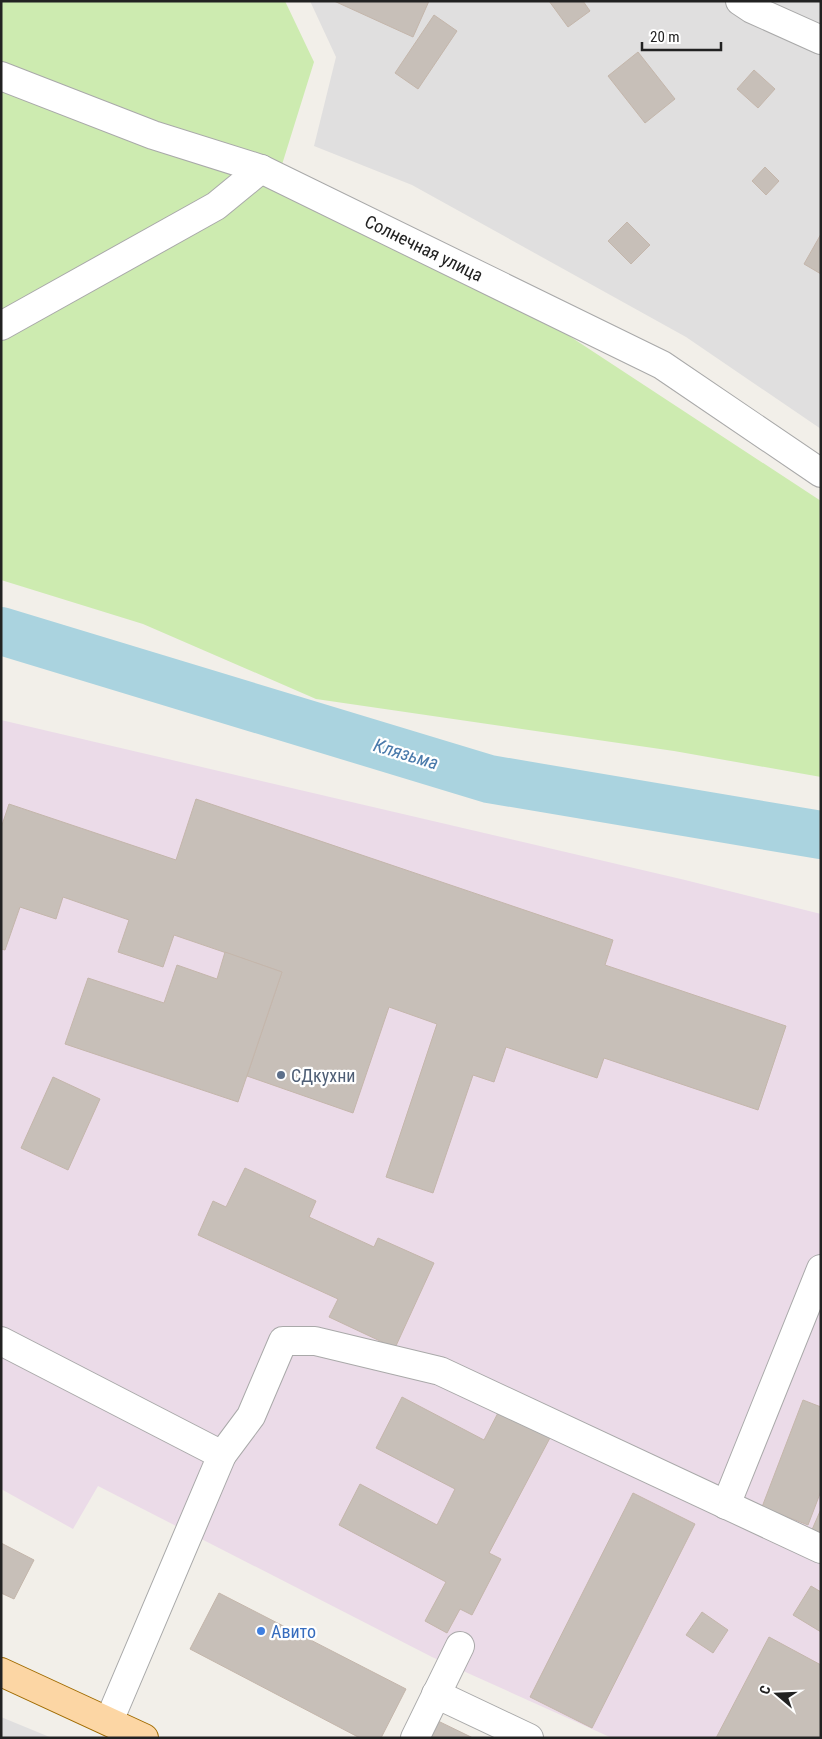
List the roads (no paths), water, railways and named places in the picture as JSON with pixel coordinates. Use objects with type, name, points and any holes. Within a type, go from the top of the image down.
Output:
[{"type":"main road","points":[[1,1672],[144,1738]]},
{"type":"street","points":[[740,1],[752,9],[821,40]]},
{"type":"street","name":"Солнечная улица","points":[[1,76],[153,135],[261,169],[662,365],[821,473]]},
{"type":"street","points":[[1,326],[216,206],[261,169]]},
{"type":"street","points":[[726,1505],[821,1269]]},
{"type":"street","points":[[1,1340],[222,1455]]},
{"type":"street","points":[[109,1721],[222,1455],[250,1416],[283,1341],[315,1341],[440,1371],[821,1549]]},
{"type":"street","points":[[415,1738],[460,1646]]},
{"type":"street","points":[[436,1694],[529,1738]]},
{"type":"waterway","name":"Клязьма","points":[[1,631],[489,779],[821,835]]},
{"type":"place","name":"СДкухни","points":[[281,1075]]},
{"type":"place","name":"Авито","points":[[261,1631]]}]
